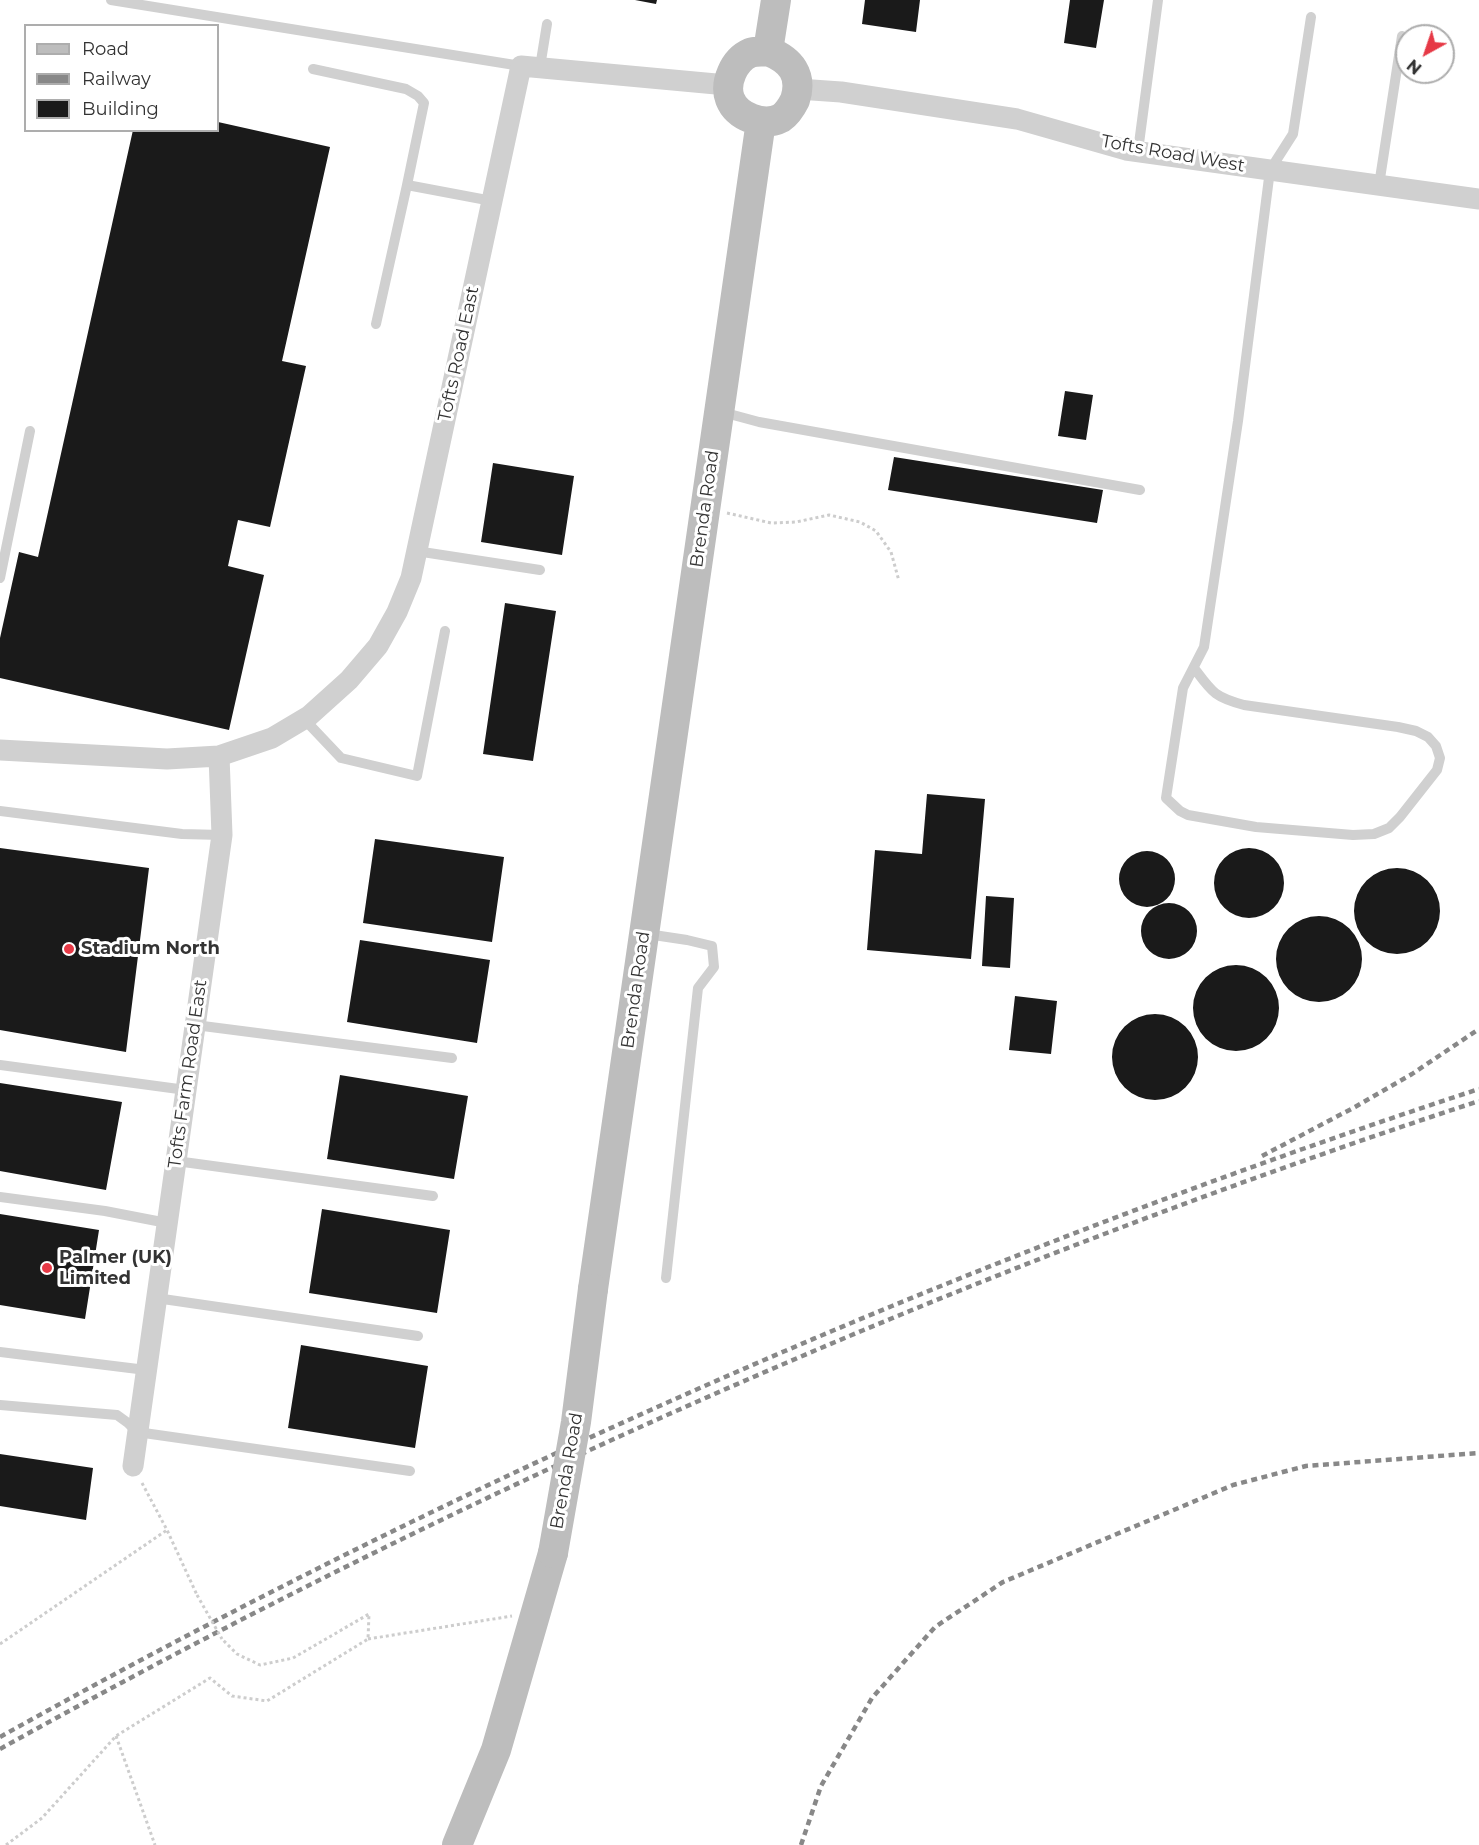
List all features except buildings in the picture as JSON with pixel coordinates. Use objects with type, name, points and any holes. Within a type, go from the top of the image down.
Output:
[{"type":"main road","points":[[768,51],[776,0]]},
{"type":"main road","points":[[768,51],[782,56],[795,72],[798,89],[792,107],[780,118],[761,121],[745,116],[730,101],[727,85],[738,60],[751,53],[768,51]]},
{"type":"main road","name":"Brenda Road","points":[[457,1845],[496,1750],[537,1612],[552,1553],[576,1422],[593,1289],[761,121]]},
{"type":"street","points":[[531,66],[727,85]]},
{"type":"street","name":"Tofts Road East","points":[[219,756],[272,738],[304,719],[349,680],[378,646],[397,612],[411,578],[492,201],[531,66]]},
{"type":"street","name":"Tofts Road West","points":[[798,89],[841,92],[1017,119],[1138,151],[1479,199]]},
{"type":"street","points":[[0,750],[123,758],[167,759],[219,756]]},
{"type":"street","name":"Tofts Farm Road East","points":[[133,1466],[222,835],[219,756]]},
{"type":"lane","points":[[111,0],[531,66],[547,24]]},
{"type":"lane","points":[[1138,151],[1158,0]]},
{"type":"lane","points":[[1194,668],[1211,692],[1223,699],[1244,705],[1416,731],[1428,737],[1436,746],[1440,758],[1437,770],[1400,817],[1389,828],[1374,834],[1353,835],[1256,827],[1188,815],[1166,798],[1183,688],[1204,647],[1206,636],[1238,421],[1270,170],[1293,134],[1311,17]]},
{"type":"lane","points":[[313,69],[406,89],[418,96],[424,104],[376,324]]},
{"type":"lane","points":[[1379,185],[1395,81]]},
{"type":"lane","points":[[407,185],[492,201]]},
{"type":"lane","points":[[719,411],[759,422],[1140,490]]},
{"type":"lane","points":[[0,578],[30,431]]},
{"type":"lane","points":[[416,551],[540,570]]},
{"type":"lane","points":[[304,719],[341,758],[417,776],[445,631]]},
{"type":"lane","points":[[0,812],[182,834],[222,835]]},
{"type":"lane","points":[[644,933],[712,946],[714,967],[698,988],[666,1278]]},
{"type":"lane","points":[[195,1025],[452,1058]]},
{"type":"lane","points":[[0,1065],[186,1090]]},
{"type":"lane","points":[[176,1161],[433,1196]]},
{"type":"lane","points":[[0,1197],[105,1211],[167,1223]]},
{"type":"lane","points":[[156,1298],[418,1336]]},
{"type":"lane","points":[[0,1352],[146,1370]]},
{"type":"lane","points":[[0,1405],[117,1415],[138,1432],[410,1471]]},
{"type":"path","points":[[705,508],[771,523],[796,522],[829,515],[860,522],[876,531],[891,552],[899,581]]},
{"type":"path","points":[[133,1466],[167,1530],[197,1595],[222,1639],[237,1654],[260,1665],[293,1658],[369,1614],[368,1639]]},
{"type":"path","points":[[0,1644],[167,1530]]},
{"type":"path","points":[[6,1845],[42,1818],[117,1736],[210,1678],[232,1696],[267,1701],[368,1639],[537,1612]]},
{"type":"path","points":[[117,1736],[155,1845]]},
{"type":"railway","points":[[1262,1156],[1412,1074],[1479,1029]]},
{"type":"railway","points":[[0,1737],[358,1548],[724,1377],[1098,1224],[1288,1154],[1479,1089]]},
{"type":"railway","points":[[0,1749],[178,1653],[358,1561],[540,1473],[724,1390],[910,1311],[1098,1236],[1288,1166],[1479,1101]]},
{"type":"railway","points":[[801,1845],[821,1786],[872,1698],[935,1627],[1003,1582],[1233,1485],[1306,1466],[1479,1453]]},
{"type":"place","name":"Stadium North","points":[[69,949]]},
{"type":"place","name":"Palmer (UK) Limited","points":[[47,1268]]}]
